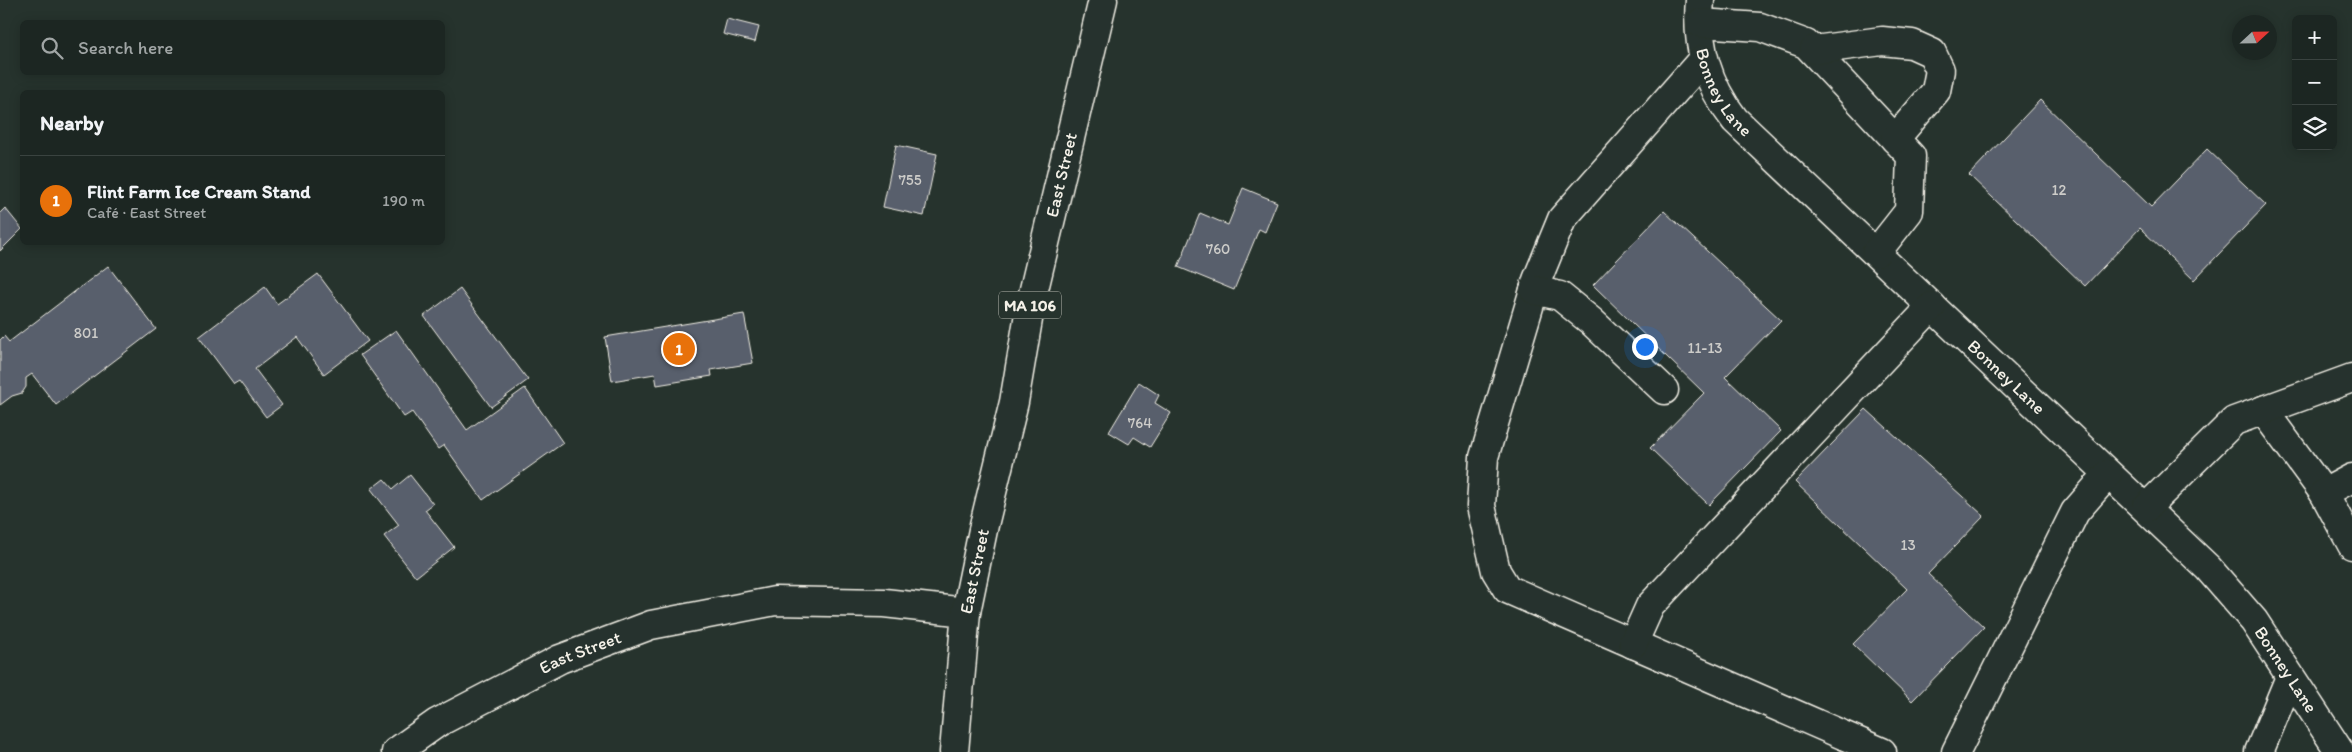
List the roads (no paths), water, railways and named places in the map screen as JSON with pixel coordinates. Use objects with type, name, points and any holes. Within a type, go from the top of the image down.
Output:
[{"type":"street","name":"East Street","points":[[396,752],[437,723],[560,659],[651,625],[775,601],[884,603],[966,612],[984,525],[1014,402],[1031,302],[1104,0]]},
{"type":"street","points":[[1700,11],[1760,27],[1806,44],[1814,50],[1911,156],[1909,212],[1876,253]]},
{"type":"street","name":"Bonney Lane","points":[[1700,11],[1703,59],[1711,83],[1722,103],[1735,120],[2108,474],[2170,530],[2235,598],[2340,752]]},
{"type":"street","points":[[1814,50],[1882,41],[1912,44],[1932,53],[1940,70],[1936,91],[1895,139]]},
{"type":"street","points":[[1703,59],[1562,219],[1534,290],[1484,456],[1482,506],[1496,571],[1506,589],[1882,752]]},
{"type":"street","points":[[1534,290],[1560,296],[1591,321],[1664,390]]},
{"type":"street","points":[[1633,644],[1650,606],[1932,306]]},
{"type":"street","points":[[2146,508],[2234,421],[2352,378]]},
{"type":"street","points":[[2263,410],[2324,493],[2352,546]]},
{"type":"street","points":[[1956,752],[2075,512],[2108,474]]},
{"type":"street","points":[[2324,493],[2352,478]]},
{"type":"street","name":"MA 106","points":[[954,752],[966,612]]},
{"type":"street","points":[[2259,752],[2290,677]]},
{"type":"place","name":"Flint Farm Ice Cream Stand","points":[[679,349]]}]
